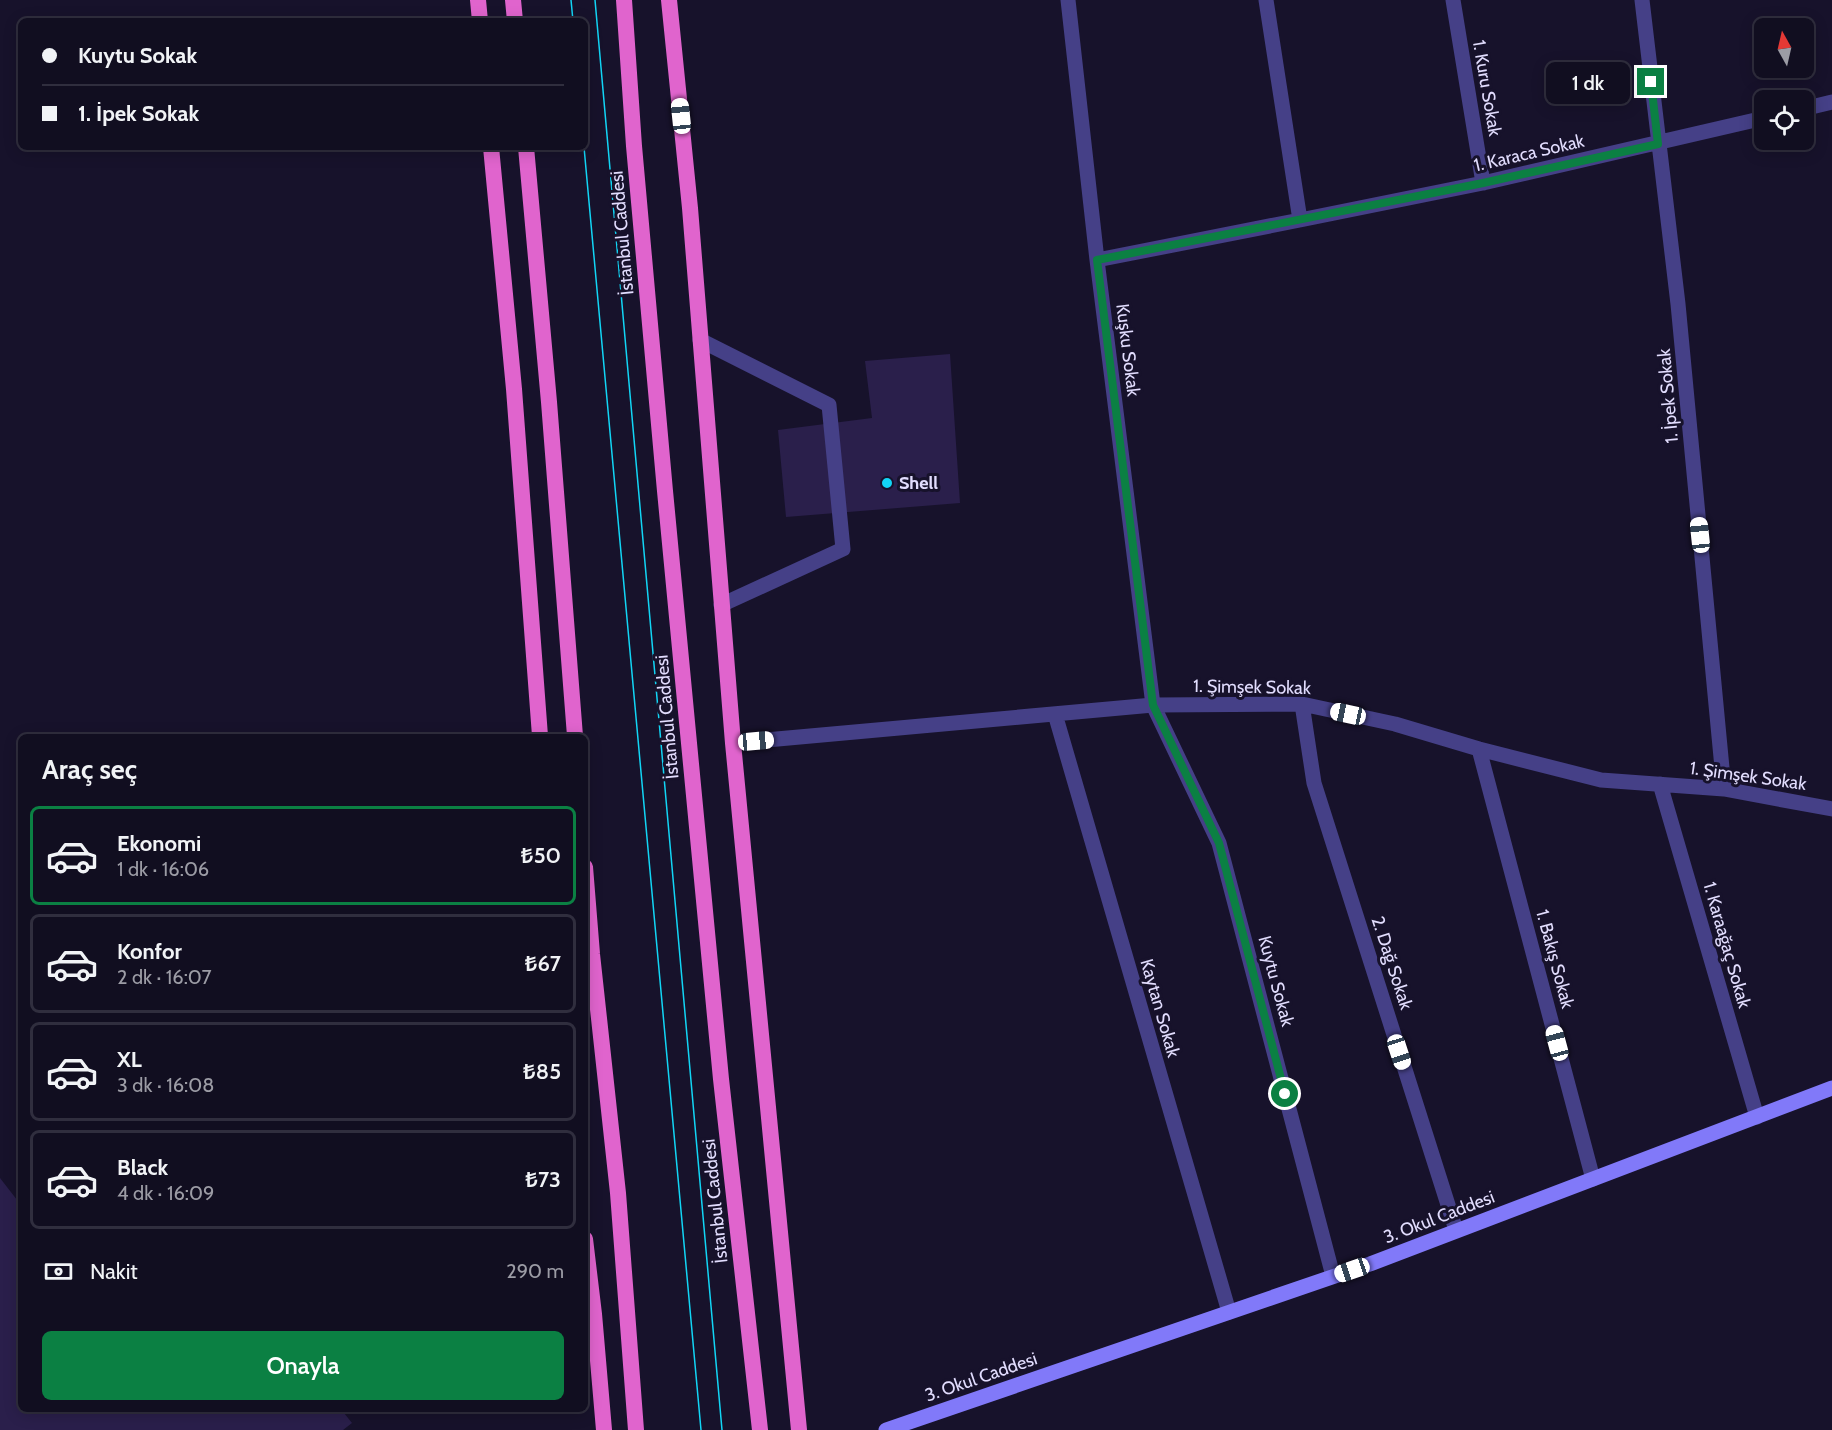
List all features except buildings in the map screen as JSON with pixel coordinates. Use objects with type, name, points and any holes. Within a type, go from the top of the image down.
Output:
[{"type":"highway","points":[[478,0],[480,18]]},
{"type":"highway","points":[[513,0],[514,18]]},
{"type":"highway","name":"İstanbul Caddesi","points":[[624,0],[654,372],[711,973],[760,1430]]},
{"type":"highway","points":[[669,0],[690,208],[733,743],[799,1430]]},
{"type":"highway","points":[[491,150],[514,390],[540,734]]},
{"type":"highway","points":[[526,150],[575,734]]},
{"type":"highway","points":[[588,904],[618,1193],[636,1430]]},
{"type":"highway","points":[[588,1264],[604,1430]]},
{"type":"main road","name":"3. Okul Caddesi","points":[[886,1430],[1334,1276],[1832,1088]]},
{"type":"street","name":"Kuşku Sokak","points":[[1068,0],[1097,260],[1153,705]]},
{"type":"street","points":[[1266,0],[1300,220]]},
{"type":"street","name":"1. Kuru Sokak","points":[[1453,0],[1483,183]]},
{"type":"street","name":"1. İpek Sokak","points":[[1642,0],[1678,304],[1725,789]]},
{"type":"street","points":[[1814,106],[1832,102]]},
{"type":"street","name":"1. Karaca Sokak","points":[[1097,260],[1483,183],[1754,120]]},
{"type":"street","points":[[700,340],[829,405],[843,549],[721,604]]},
{"type":"street","name":"1. Şimşek Sokak","points":[[733,743],[1153,705],[1302,704],[1395,724],[1479,749],[1600,780],[1725,789],[1832,809]]},
{"type":"street","name":"2. Dağ Sokak","points":[[1302,704],[1314,783],[1456,1230]]},
{"type":"street","name":"Kuytu Sokak","points":[[1153,705],[1219,843],[1334,1276]]},
{"type":"street","name":"Kaytan Sokak","points":[[1055,714],[1229,1312]]},
{"type":"street","name":"1. Bakış Sokak","points":[[1479,749],[1593,1179]]},
{"type":"street","name":"1. Karaağaç Sokak","points":[[1660,784],[1757,1116]]},
{"type":"tram line","points":[[571,0],[573,18]]},
{"type":"tram line","points":[[595,0],[722,1430]]},
{"type":"tram line","points":[[584,150],[701,1430]]},
{"type":"place","name":"Shell","points":[[887,483]]},
{"type":"route","points":[[1285,1094],[1219,843],[1153,705],[1097,260],[1483,183],[1658,144],[1651,82]]}]
